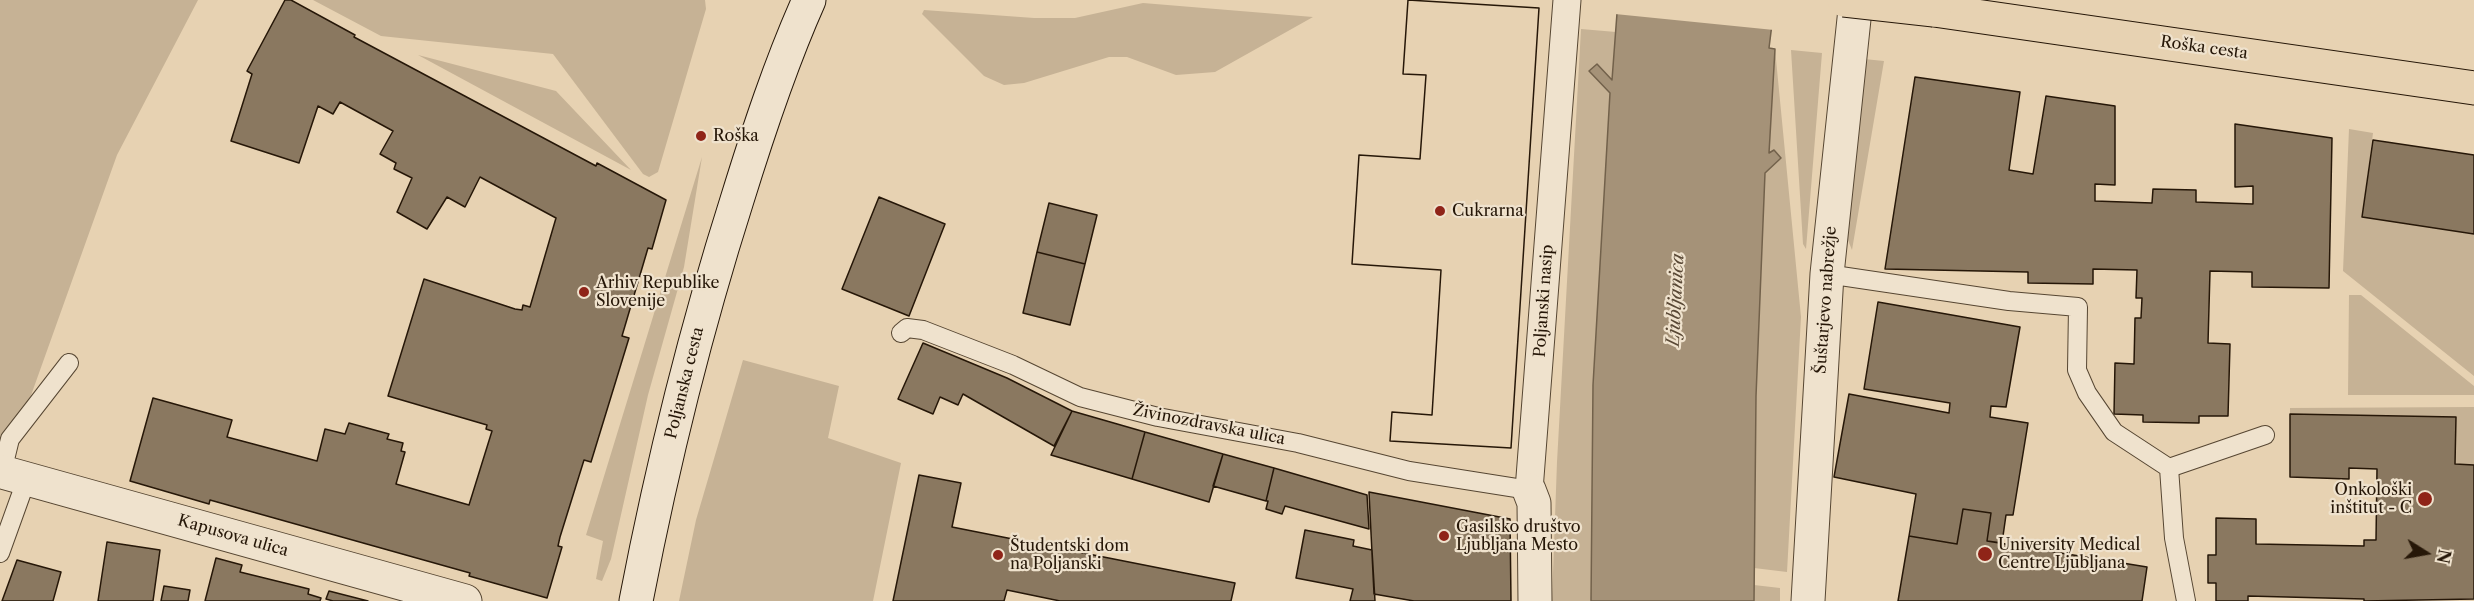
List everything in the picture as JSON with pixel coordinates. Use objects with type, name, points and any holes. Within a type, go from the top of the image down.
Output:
[{"type":"main road","name":"Roška cesta","points":[[1844,0],[1934,10],[2474,88]]},
{"type":"street","name":"Poljanska cesta","points":[[636,601],[667,454],[713,277],[771,90],[809,0]]},
{"type":"street","name":"Poljanski nasip","points":[[1535,601],[1534,503],[1529,490],[1567,0]]},
{"type":"street","name":"Šuštarjevo nabrežje","points":[[1808,601],[1827,274],[1856,0]]},
{"type":"street","name":"Kapusova ulica","points":[[14,475],[465,601]]},
{"type":"lane","points":[[1827,274],[2009,301],[2078,307],[2078,370],[2098,412],[2114,432],[2169,468]]},
{"type":"lane","name":"Živinozdravska ulica","points":[[901,333],[907,328],[922,330],[1013,365],[1080,397],[1158,417],[1298,444],[1409,471],[1529,490]]},
{"type":"lane","points":[[0,553],[14,475],[10,440],[69,363]]},
{"type":"lane","points":[[2169,468],[2265,435]]},
{"type":"lane","points":[[2169,468],[2174,538],[2186,601]]},
{"type":"shaded area","points":[[0,0],[198,0],[117,155],[0,482]]},
{"type":"shaded area","points":[[313,0],[705,0],[706,9],[658,172],[649,177],[643,174],[553,54],[381,36]]},
{"type":"shaded area","points":[[1143,3],[1313,17],[1215,72],[1176,75],[1127,57],[1109,57],[1024,83],[1004,85],[984,76],[922,14],[924,10],[1034,18],[1075,18]]},
{"type":"shaded area","points":[[1581,29],[1616,32],[1593,385],[1591,601],[1552,601],[1557,462]]},
{"type":"shaded area","points":[[1775,49],[1801,317],[1787,572],[1754,568],[1756,396],[1765,173],[1781,158],[1769,154]]},
{"type":"shaded area","points":[[1791,50],[1822,53],[1806,249],[1803,244]]},
{"type":"shaded area","points":[[418,55],[556,91],[631,170]]},
{"type":"shaded area","points":[[1864,59],[1884,61],[1852,250],[1845,233]]},
{"type":"shaded area","points":[[2349,129],[2373,133],[2362,217],[2474,234],[2474,376],[2343,271]]},
{"type":"shaded area","points":[[702,157],[684,267],[648,395],[611,559],[602,581],[596,579],[603,541],[586,535]]},
{"type":"shaded area","points":[[2349,295],[2361,295],[2474,386],[2474,395],[2348,395]]},
{"type":"shaded area","points":[[743,360],[839,386],[828,438],[901,463],[873,601],[679,601],[696,520]]},
{"type":"shaded area","points":[[2474,407],[2474,465],[2455,464],[2455,417],[2290,414],[2290,408]]},
{"type":"shaded area","points":[[1754,585],[1780,588],[1780,601],[1754,601]]},
{"type":"water","name":"Ljubljanica","points":[[1618,0],[1775,0],[1769,48],[1775,49],[1769,153],[1774,150],[1781,158],[1765,173],[1756,396],[1754,601],[1591,601],[1593,385],[1610,93],[1589,71],[1597,64],[1612,80]]},
{"type":"pier","points":[[1615,0],[1778,0],[1774,30],[1615,14]]},
{"type":"building","name":"Arhiv Republike Slovenije","points":[[285,0],[291,0],[355,35],[354,37],[596,166],[597,163],[666,200],[652,249],[648,248],[622,336],[629,338],[591,462],[584,460],[560,537],[558,546],[562,547],[547,598],[469,576],[470,573],[210,500],[209,504],[130,481],[153,398],[232,420],[227,437],[317,461],[325,429],[345,434],[349,423],[389,434],[387,439],[403,443],[401,451],[405,452],[396,484],[469,505],[492,431],[486,429],[487,425],[388,396],[424,279],[515,309],[522,310],[523,305],[530,307],[556,218],[480,177],[465,207],[447,197],[427,229],[397,212],[412,178],[394,169],[396,163],[380,154],[393,131],[340,102],[333,114],[318,106],[299,163],[231,141],[252,74],[247,71]]},
{"type":"building","name":"Cukrarna","points":[[1408,0],[1539,8],[1511,448],[1390,441],[1392,412],[1432,415],[1441,270],[1352,264],[1359,155],[1420,159],[1426,75],[1403,74]]},
{"type":"building","name":"Cukrarna","points":[[1408,0],[1539,8],[1511,448],[1390,441],[1392,412],[1432,415],[1441,270],[1352,264],[1359,155],[1420,159],[1426,75],[1403,74]]},
{"type":"building","points":[[1915,77],[2020,92],[2009,170],[2033,174],[2046,96],[2115,106],[2115,185],[2095,184],[2095,201],[2152,203],[2153,189],[2196,190],[2196,202],[2253,204],[2253,186],[2235,187],[2235,124],[2332,138],[2329,288],[2252,287],[2252,272],[2210,271],[2208,343],[2230,344],[2228,416],[2199,416],[2199,423],[2143,422],[2143,415],[2114,414],[2115,363],[2134,364],[2135,318],[2141,318],[2142,298],[2136,298],[2137,270],[2093,269],[2093,284],[2028,283],[2028,272],[1885,269]]},
{"type":"building","points":[[2373,140],[2474,155],[2474,234],[2362,217]]},
{"type":"building","points":[[879,197],[945,224],[909,316],[842,289]]},
{"type":"building","points":[[1049,203],[1097,215],[1085,264],[1037,252]]},
{"type":"building","points":[[1037,252],[1085,264],[1070,325],[1023,313]]},
{"type":"building","points":[[1878,302],[2020,327],[2006,407],[1991,406],[1990,417],[2028,423],[2013,515],[2006,515],[2002,543],[1987,541],[1991,513],[1963,509],[1957,544],[1909,536],[1916,494],[1834,477],[1849,394],[1949,413],[1950,403],[1864,389]]},
{"type":"building","points":[[923,343],[1007,378],[1072,411],[1054,446],[963,394],[958,405],[940,397],[933,414],[898,399]]},
{"type":"building","points":[[1072,411],[1145,432],[1132,479],[1051,455]]},
{"type":"building","name":"Onkološki inštitut - C","points":[[2290,414],[2456,417],[2455,464],[2474,465],[2474,599],[2364,601],[2364,599],[2248,596],[2248,601],[2216,601],[2216,583],[2208,583],[2208,555],[2216,555],[2216,518],[2256,519],[2256,544],[2364,546],[2364,540],[2376,540],[2377,469],[2349,468],[2349,479],[2290,477]]},
{"type":"building","points":[[1145,432],[1223,454],[1209,502],[1132,479]]},
{"type":"building","points":[[1223,454],[1274,468],[1266,501],[1213,486]]},
{"type":"building","points":[[1274,468],[1367,495],[1369,529],[1285,506],[1282,514],[1266,509]]},
{"type":"building","name":"Študentski dom na Poljanski","points":[[919,475],[961,483],[952,527],[1235,583],[1231,601],[1060,601],[1007,590],[1004,601],[893,601]]},
{"type":"building","points":[[1369,492],[1510,519],[1511,601],[1414,601],[1374,594]]},
{"type":"building","name":"University Medical Centre Ljubljana","points":[[1963,509],[1991,513],[1987,541],[2147,567],[2142,601],[1898,601],[1909,536],[1957,544]]},
{"type":"building","points":[[1305,530],[1354,540],[1353,546],[1372,550],[1375,601],[1350,601],[1353,589],[1296,578]]},
{"type":"building","points":[[107,542],[160,550],[153,601],[98,601]]},
{"type":"building","points":[[216,558],[242,565],[240,572],[309,589],[308,594],[321,598],[320,601],[205,601]]},
{"type":"building","points":[[17,560],[61,572],[53,601],[2,601]]},
{"type":"building","points":[[164,586],[190,590],[188,601],[161,601]]},
{"type":"building","points":[[329,591],[368,601],[333,601],[326,599]]},
{"type":"place","name":"Roška","points":[[701,136]]},
{"type":"place","name":"Cukrarna","points":[[1440,211]]},
{"type":"place","name":"Arhiv Republike Slovenije","points":[[584,292]]},
{"type":"place","name":"Onkološki inštitut - C","points":[[2425,499]]},
{"type":"place","name":"Gasilsko društvo Ljubljana Mesto","points":[[1444,536]]},
{"type":"place","name":"University Medical Centre Ljubljana","points":[[1985,554]]},
{"type":"place","name":"Študentski dom na Poljanski","points":[[998,555]]}]
